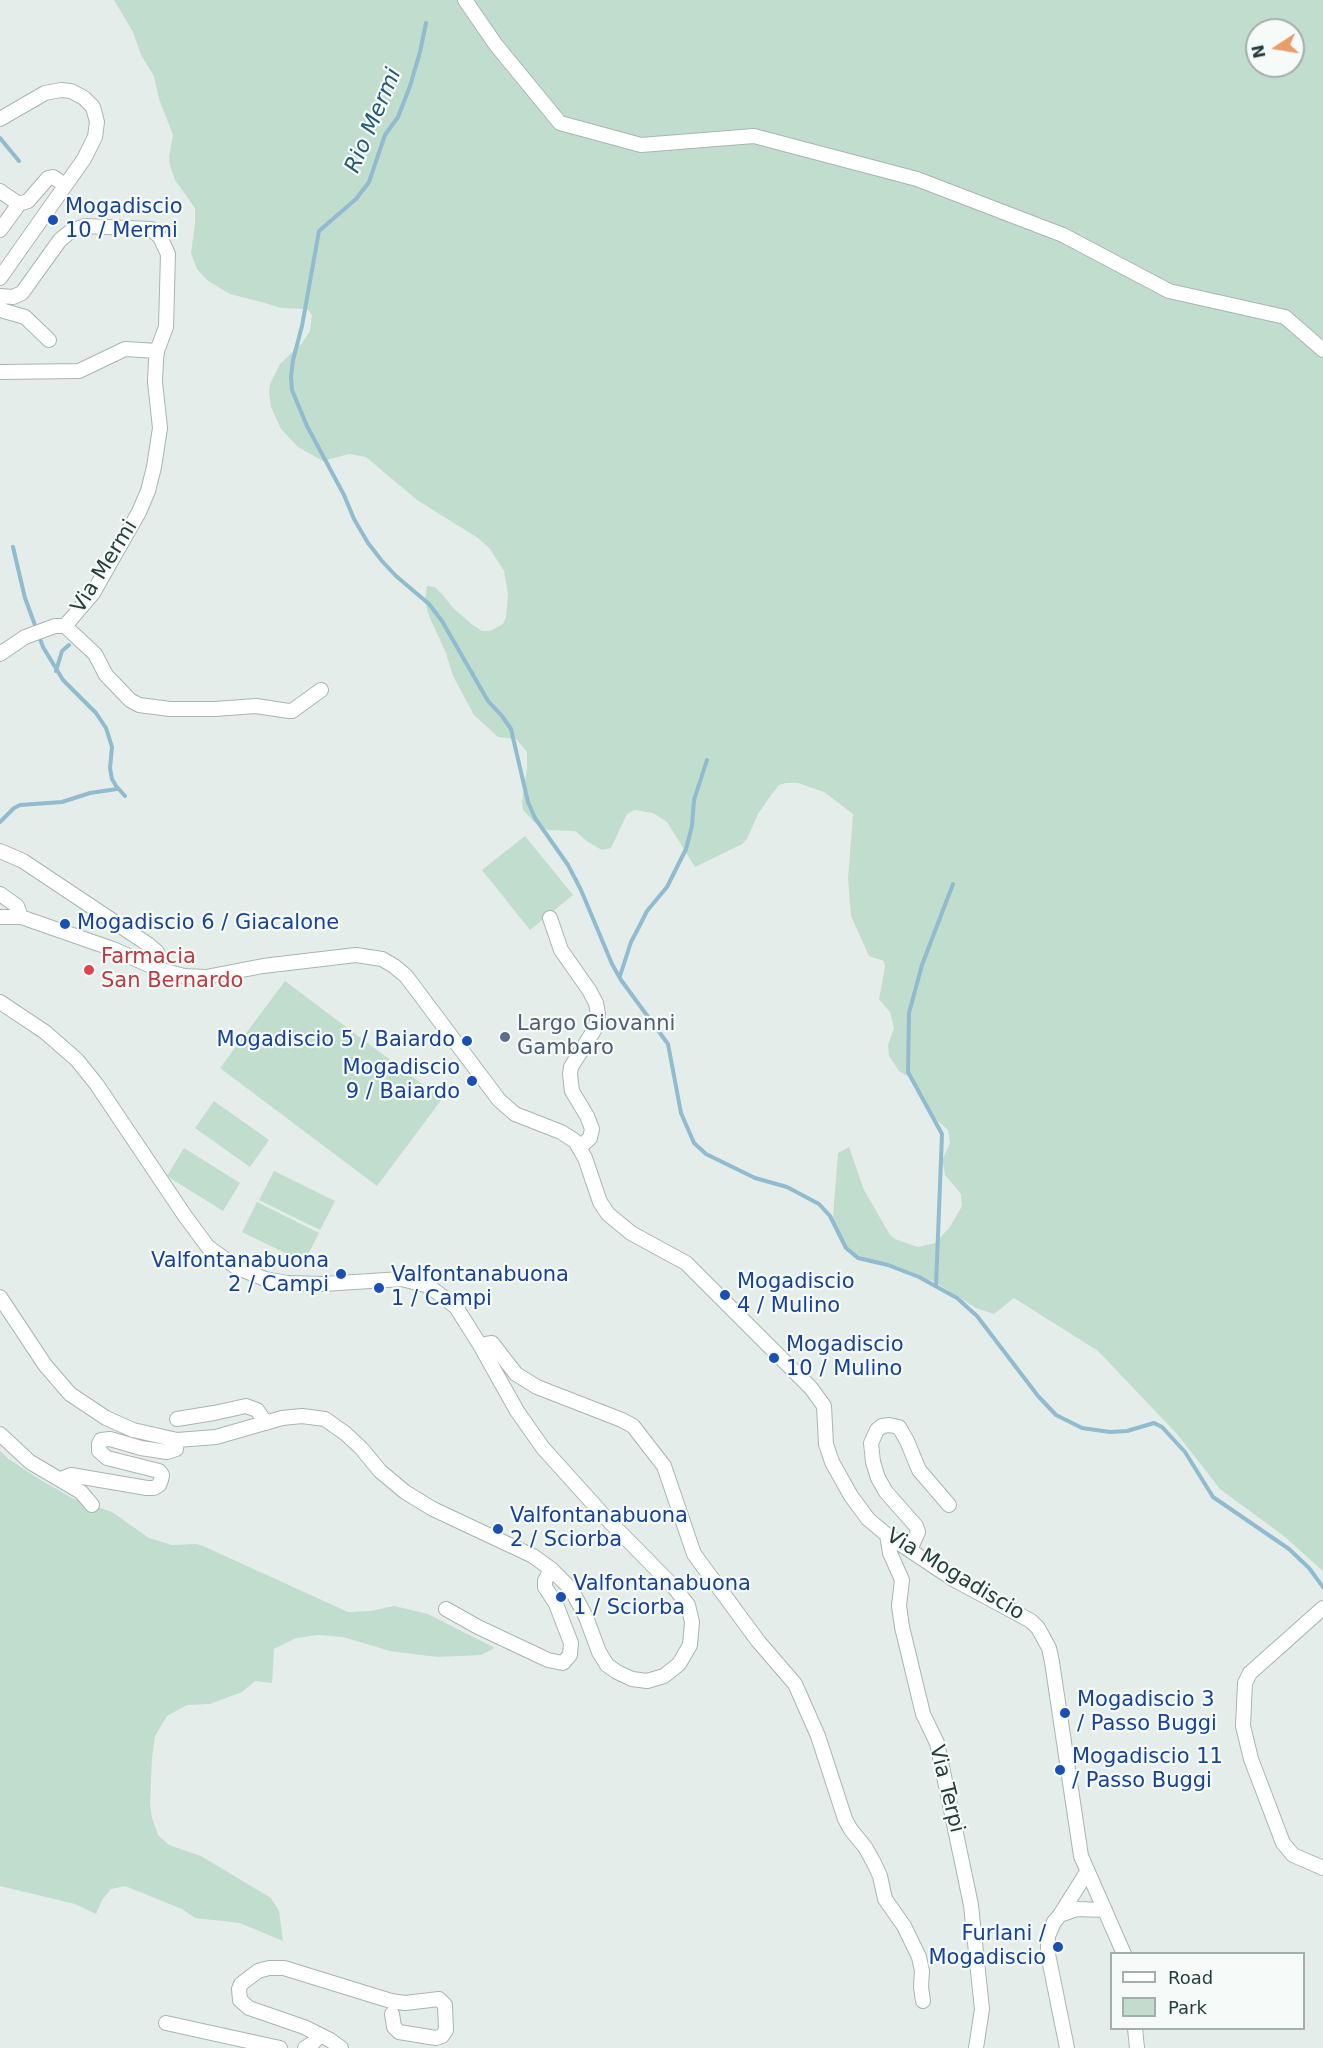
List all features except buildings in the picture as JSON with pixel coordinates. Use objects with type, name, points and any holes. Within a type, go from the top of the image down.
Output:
[{"type":"street","points":[[465,0],[496,45],[560,123],[641,145],[754,136],[917,179],[1063,235],[1169,291],[1285,317],[1323,350]]},
{"type":"street","points":[[0,119],[45,93],[61,90],[71,91],[84,98],[93,107],[97,122],[95,137],[84,159],[0,278]]},
{"type":"street","points":[[0,230],[19,204],[28,201],[48,178],[53,177],[65,184]]},
{"type":"street","points":[[0,191],[19,204]]},
{"type":"street","name":"Via Mermi","points":[[0,296],[13,297],[21,293],[60,240],[77,228],[96,226],[151,229],[160,237],[168,254],[166,327],[157,351],[155,382],[160,428],[148,491],[139,512],[93,593],[60,626],[95,654],[106,675],[130,700],[139,705],[170,709],[256,706],[292,711],[321,690]]},
{"type":"street","points":[[0,308],[25,317],[49,340]]},
{"type":"street","points":[[0,372],[79,371],[125,349],[157,351]]},
{"type":"street","points":[[0,654],[25,638],[60,626]]},
{"type":"street","points":[[0,851],[23,861],[149,945],[157,952],[158,969]]},
{"type":"street","points":[[0,894],[17,906],[21,917]]},
{"type":"street","points":[[0,917],[21,917],[113,949],[158,969],[194,978],[328,957],[356,955],[381,959],[406,976],[481,1078],[509,1110],[568,1136],[580,1147],[590,1138],[592,1129],[572,1091],[570,1074],[571,1067],[596,1027],[598,1014],[596,1003],[589,990],[561,950],[550,918]]},
{"type":"street","points":[[0,1002],[45,1032],[77,1060],[97,1085],[184,1216],[208,1247],[237,1267],[265,1279],[287,1283],[323,1284],[410,1280],[429,1286],[456,1307],[517,1411],[543,1448],[607,1519],[673,1586],[688,1605],[692,1622],[690,1646],[679,1664],[664,1676],[652,1679],[632,1679],[607,1665],[599,1652],[578,1601],[571,1589],[552,1569],[532,1556],[433,1509],[405,1492],[380,1471],[346,1434],[325,1419],[302,1416],[282,1418],[216,1437],[177,1440],[133,1430],[106,1418],[70,1394],[45,1365],[0,1297]]},
{"type":"street","name":"Via Mogadiscio","points":[[580,1147],[600,1202],[609,1214],[631,1233],[686,1263],[821,1399],[825,1413],[826,1444],[832,1462],[868,1520],[963,1585],[1031,1621],[1045,1638],[1054,1674],[1077,1840],[1087,1872],[1124,1952]]},
{"type":"street","points":[[480,1345],[492,1342],[516,1374],[537,1387],[633,1426],[664,1466],[694,1554],[758,1641],[795,1684],[818,1736],[845,1819],[874,1863],[880,1876],[885,1899],[908,1934],[919,1957],[923,2001]]},
{"type":"street","points":[[177,1419],[251,1406],[257,1410],[266,1424]]},
{"type":"street","points":[[910,1550],[918,1532],[912,1520],[886,1492],[873,1462],[871,1443],[882,1426],[894,1425],[903,1432],[919,1470],[950,1505]]},
{"type":"street","points":[[0,1434],[30,1462],[81,1492],[92,1505]]},
{"type":"street","points":[[61,1479],[71,1475],[154,1488],[161,1480],[162,1474],[159,1471],[107,1458],[99,1451],[99,1444],[101,1440],[110,1439],[141,1448],[170,1452],[176,1449],[177,1440]]},
{"type":"street","name":"Via Terpi","points":[[887,1535],[890,1553],[902,1580],[899,1606],[919,1700],[937,1743],[971,1905],[982,2009],[977,2046]]},
{"type":"street","points":[[446,1609],[548,1660],[563,1663],[570,1655],[571,1643],[556,1604],[544,1587],[552,1569]]},
{"type":"street","points":[[1323,1608],[1250,1672],[1245,1683],[1243,1726],[1251,1759],[1283,1843],[1300,1859],[1323,1868]]},
{"type":"street","points":[[1067,2048],[1048,1954],[1048,1936],[1054,1922],[1087,1872]]},
{"type":"street","points":[[1060,1915],[1077,1909],[1105,1910]]},
{"type":"street","points":[[341,2048],[320,2035],[249,2008],[240,2000],[241,1984],[258,1971],[284,1968],[391,2001],[405,2003],[439,1999],[444,2005],[446,2030],[442,2036],[436,2038],[399,2032],[394,2027],[392,2014]]},
{"type":"street","points":[[166,2023],[280,2048]]},
{"type":"street","points":[[1135,2030],[1137,2048]]},
{"type":"street","points":[[305,2048],[320,2035]]},
{"type":"green space","points":[[114,0],[1323,0],[1323,1571],[1285,1537],[1220,1489],[1177,1434],[1098,1351],[1014,1298],[994,1314],[976,1308],[933,1281],[856,1256],[846,1249],[836,1229],[833,1216],[838,1153],[849,1147],[864,1190],[890,1235],[895,1239],[918,1247],[935,1243],[950,1227],[962,1206],[961,1194],[945,1175],[943,1158],[950,1143],[948,1130],[930,1114],[909,1077],[899,1071],[889,1056],[888,1045],[894,1028],[890,1012],[879,999],[884,961],[869,956],[851,916],[848,879],[853,814],[824,792],[798,783],[779,785],[758,814],[747,839],[742,844],[695,867],[667,822],[653,813],[635,810],[627,814],[611,848],[602,850],[575,831],[548,830],[534,822],[523,810],[522,802],[527,752],[516,739],[498,737],[474,715],[453,676],[425,601],[427,586],[435,587],[454,609],[474,626],[482,631],[490,631],[503,624],[506,617],[508,594],[504,571],[490,549],[478,538],[417,500],[366,457],[349,454],[323,461],[298,447],[281,429],[271,407],[270,384],[280,364],[302,343],[310,331],[312,315],[307,309],[281,308],[230,294],[208,281],[197,269],[191,253],[195,208],[175,180],[169,157],[173,135],[159,99],[154,76],[141,55],[133,32]]},
{"type":"green space","points":[[525,836],[573,895],[530,930],[482,870]]},
{"type":"green space","points":[[285,981],[442,1099],[377,1186],[220,1068]]},
{"type":"green space","points":[[214,1101],[269,1140],[250,1167],[195,1128]]},
{"type":"green space","points":[[184,1148],[240,1183],[223,1211],[167,1176]]},
{"type":"green space","points":[[274,1171],[335,1201],[320,1230],[259,1200]]},
{"type":"green space","points":[[257,1202],[319,1233],[304,1262],[242,1232]]},
{"type":"green space","points":[[0,1451],[39,1479],[72,1498],[112,1512],[149,1538],[172,1545],[203,1546],[348,1612],[371,1611],[394,1606],[428,1614],[495,1648],[481,1655],[437,1657],[390,1651],[343,1637],[319,1635],[296,1638],[274,1649],[272,1683],[255,1681],[242,1692],[210,1704],[187,1705],[167,1716],[155,1736],[152,1758],[150,1804],[158,1835],[169,1845],[201,1856],[271,1898],[279,1911],[283,1941],[240,1923],[195,1918],[182,1909],[125,1886],[111,1889],[102,1900],[96,1914],[75,1904],[0,1886]]},
{"type":"waterway","name":"Rio Mermi","points":[[426,23],[410,86],[398,117],[385,135],[369,182],[356,199],[319,231],[302,326],[293,360],[292,390],[307,426],[368,543],[396,576],[429,604],[442,621],[488,701],[511,729],[528,802],[535,818],[568,865],[621,980],[668,1044],[681,1113],[694,1143],[706,1154],[755,1178],[787,1187],[819,1204],[830,1216],[846,1248],[858,1258],[888,1265],[919,1277],[957,1298],[977,1316],[1038,1396],[1056,1415],[1082,1428],[1110,1432],[1127,1431],[1154,1423],[1162,1427],[1185,1452],[1213,1497],[1289,1549],[1309,1568],[1323,1587]]},
{"type":"waterway","points":[[0,138],[19,161]]},
{"type":"waterway","points":[[13,547],[25,598],[43,647],[63,680],[96,713],[106,728],[112,747],[110,768],[112,779],[125,796]]},
{"type":"waterway","points":[[56,671],[62,651],[69,645]]},
{"type":"waterway","points":[[620,976],[631,942],[647,911],[667,887],[686,849],[692,826],[694,800],[707,760]]},
{"type":"waterway","points":[[0,822],[20,805],[62,802],[90,793],[117,789]]},
{"type":"waterway","points":[[936,1286],[942,1134],[908,1072],[909,1013],[922,965],[953,884]]},
{"type":"place","name":"Mogadiscio 10 / Mermi","points":[[53,220]]},
{"type":"place","name":"Mogadiscio 6 / Giacalone","points":[[65,924]]},
{"type":"place","name":"Farmacia San Bernardo","points":[[89,970]]},
{"type":"place","name":"Largo Giovanni Gambaro","points":[[505,1037]]},
{"type":"place","name":"Mogadiscio 5 / Baiardo","points":[[467,1041]]},
{"type":"place","name":"Mogadiscio 9 / Baiardo","points":[[472,1081]]},
{"type":"place","name":"Valfontanabuona 2 / Campi","points":[[341,1274]]},
{"type":"place","name":"Valfontanabuona 1 / Campi","points":[[379,1288]]},
{"type":"place","name":"Mogadiscio 4 / Mulino","points":[[725,1295]]},
{"type":"place","name":"Mogadiscio 10 / Mulino","points":[[774,1358]]},
{"type":"place","name":"Valfontanabuona 2 / Sciorba","points":[[498,1529]]},
{"type":"place","name":"Valfontanabuona 1 / Sciorba","points":[[561,1597]]},
{"type":"place","name":"Mogadiscio 3 / Passo Buggi","points":[[1065,1713]]},
{"type":"place","name":"Mogadiscio 11 / Passo Buggi","points":[[1060,1770]]},
{"type":"place","name":"Furlani / Mogadiscio","points":[[1058,1947]]}]
